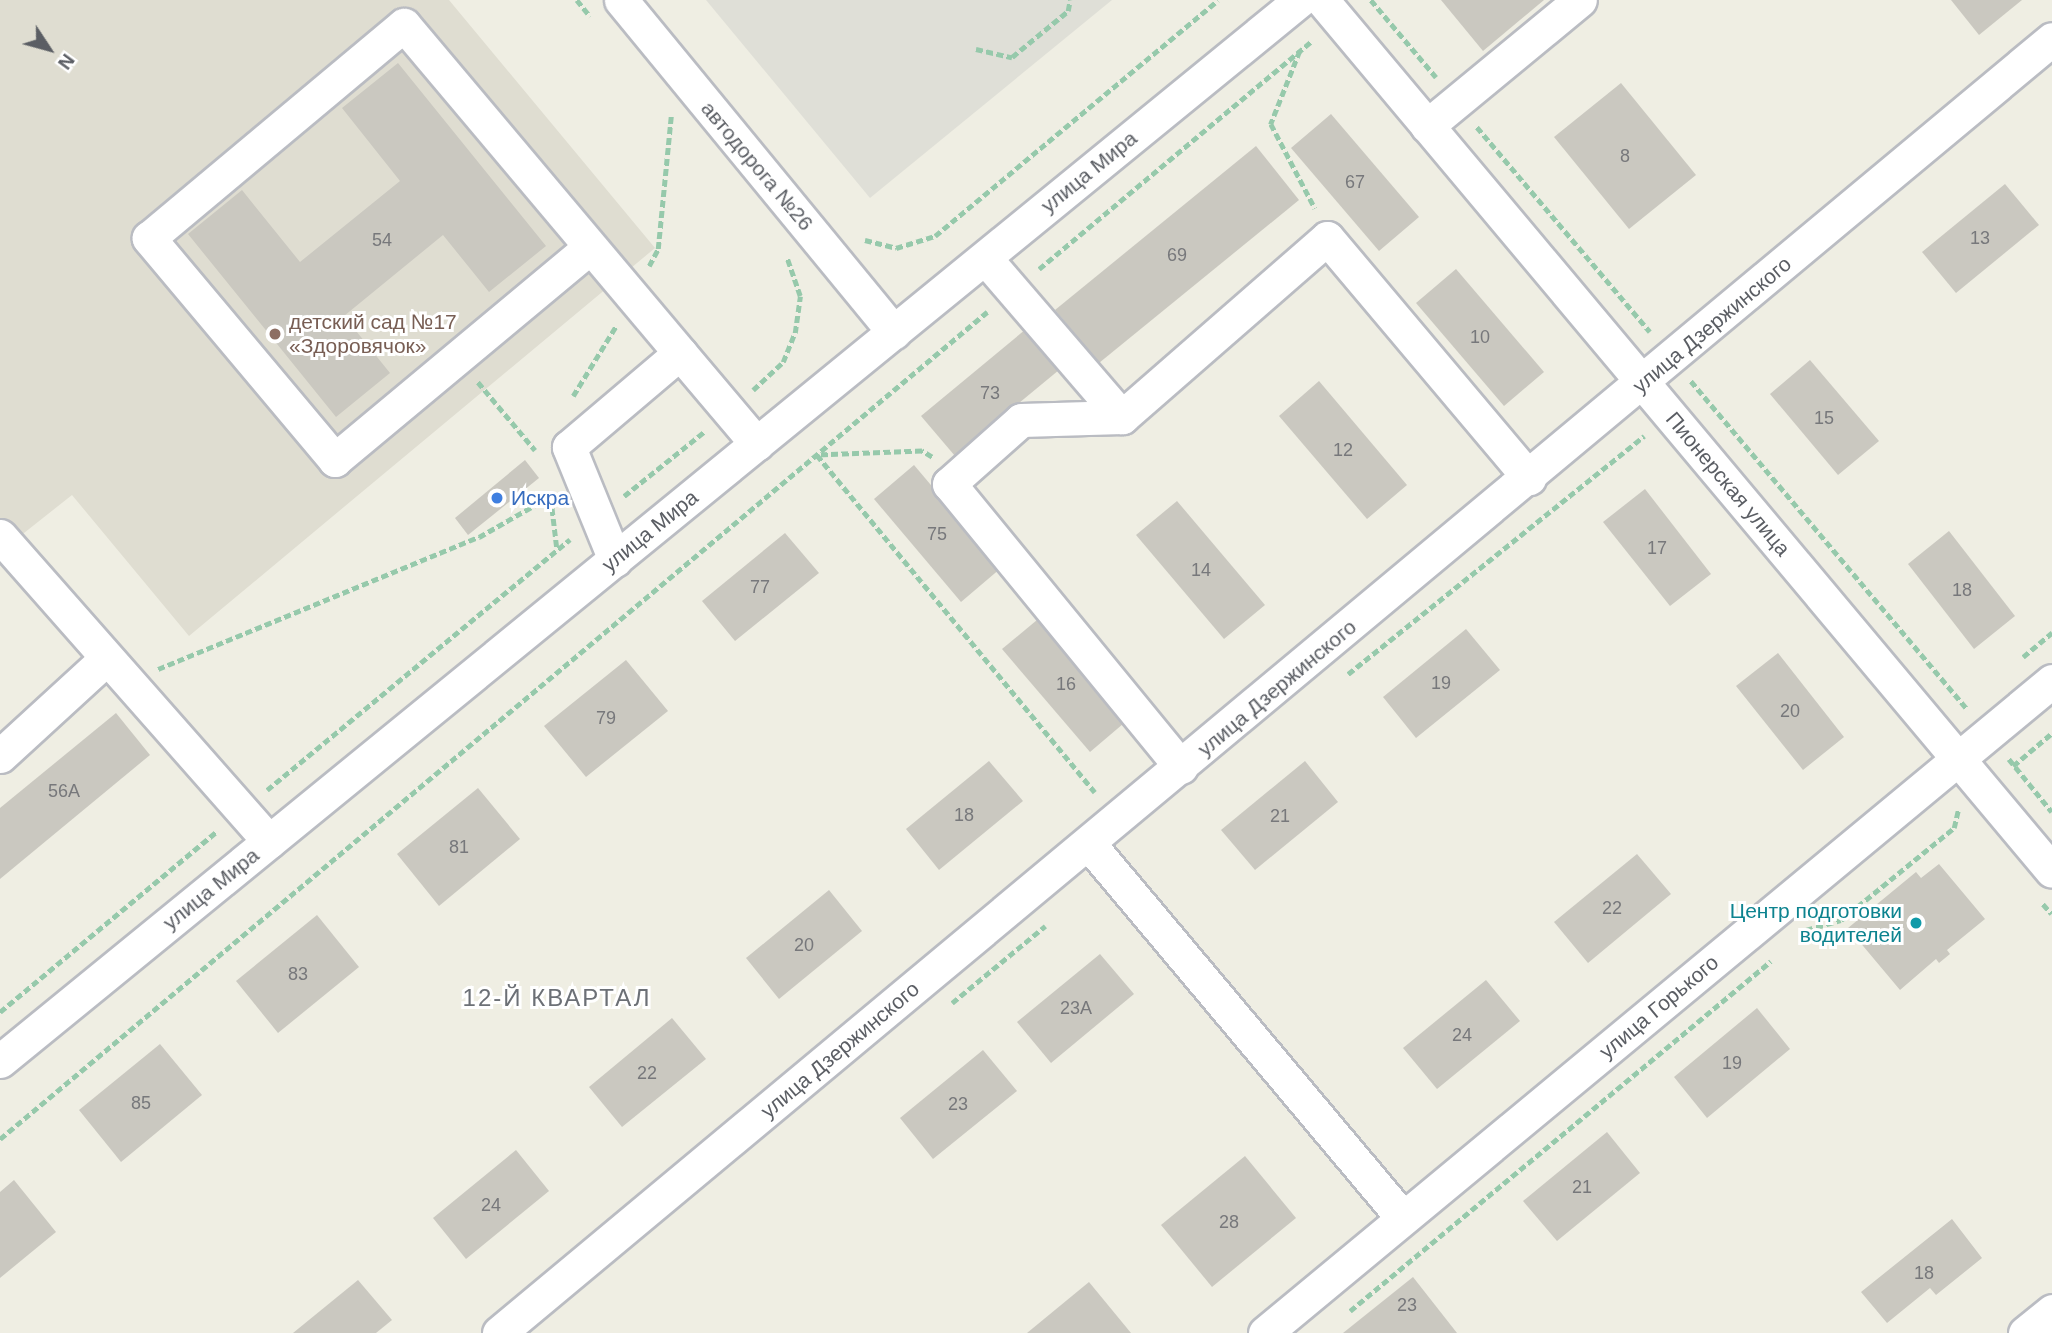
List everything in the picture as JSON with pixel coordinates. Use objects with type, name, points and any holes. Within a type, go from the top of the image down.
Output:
[{"type":"street","name":"автодорога №26","points":[[621,0],[894,332]]},
{"type":"street","name":"улица Мира","points":[[0,1061],[1300,0]]},
{"type":"street","points":[[1427,126],[1580,0]]},
{"type":"street","name":"Пионерская улица","points":[[1330,9],[2052,872]]},
{"type":"street","points":[[589,248],[335,460],[149,238],[404,25],[589,248],[757,444]]},
{"type":"street","name":"улица Дзержинского","points":[[499,1333],[1530,478],[2052,39]]},
{"type":"street","points":[[1181,767],[949,484],[1021,420],[1122,417],[1326,238],[1530,478]]},
{"type":"street","points":[[985,258],[1122,417]]},
{"type":"street","points":[[615,560],[569,447],[680,354]]},
{"type":"street","points":[[0,536],[269,841]]},
{"type":"street","points":[[0,756],[117,670]]},
{"type":"street","name":"улица Горького","points":[[1265,1333],[2052,681]]},
{"type":"street","points":[[1089,844],[1403,1219]]},
{"type":"street","points":[[2025,1333],[2052,1311]]},
{"type":"path","points":[[976,49],[1012,57],[1068,11],[1070,0]]},
{"type":"path","points":[[856,232],[866,241],[897,248],[934,236],[1217,0]]},
{"type":"path","points":[[1371,0],[2052,812]]},
{"type":"path","points":[[0,1139],[1300,50],[1330,9]]},
{"type":"path","points":[[1300,50],[1271,124],[1310,194],[1326,238]]},
{"type":"path","points":[[568,406],[633,299],[658,249],[671,116]]},
{"type":"path","points":[[0,1012],[557,549],[729,412],[783,362],[795,334],[800,296],[788,259]]},
{"type":"path","points":[[458,358],[538,453],[545,442]]},
{"type":"path","points":[[817,455],[922,451],[959,475]]},
{"type":"path","points":[[817,455],[1118,819]]},
{"type":"path","points":[[548,485],[557,549]]},
{"type":"path","points":[[117,670],[479,537],[551,496]]},
{"type":"path","points":[[1797,933],[1841,920],[1954,828],[1959,803]]},
{"type":"path","points":[[1344,1315],[1773,959]]},
{"type":"shaded area","name":"детский сад №17 «Здоровячок»","points":[[0,0],[449,0],[655,248],[189,636],[72,495],[0,552]]},
{"type":"shaded area","points":[[706,0],[1112,0],[870,198]]},
{"type":"building","points":[[1441,0],[1544,0],[1483,51]]},
{"type":"building","points":[[1951,0],[2022,0],[1979,35]]},
{"type":"building","points":[[398,63],[546,246],[489,292],[443,235],[344,316],[390,373],[336,417],[188,234],[242,190],[300,262],[400,181],[342,108]]},
{"type":"building","points":[[1621,83],[1696,175],[1629,229],[1554,137]]},
{"type":"building","points":[[1331,114],[1419,217],[1379,251],[1291,148]]},
{"type":"building","points":[[1256,146],[1299,200],[1099,363],[1055,310]]},
{"type":"building","points":[[2005,184],[2039,225],[1956,293],[1922,252]]},
{"type":"building","points":[[1456,269],[1544,372],[1504,406],[1416,303]]},
{"type":"building","points":[[1026,329],[1059,370],[955,456],[921,416]]},
{"type":"building","points":[[1810,360],[1879,441],[1838,475],[1770,394]]},
{"type":"building","points":[[1319,381],[1407,485],[1367,519],[1279,416]]},
{"type":"building","name":"Искра","points":[[525,460],[539,478],[468,535],[455,518]]},
{"type":"building","points":[[914,465],[1001,568],[961,602],[874,499]]},
{"type":"building","points":[[1645,489],[1711,574],[1670,606],[1603,522]]},
{"type":"building","points":[[1177,501],[1265,605],[1224,639],[1136,535]]},
{"type":"building","points":[[1949,531],[2015,616],[1974,649],[1908,564]]},
{"type":"building","points":[[785,533],[819,573],[735,641],[702,601]]},
{"type":"building","points":[[1043,615],[1130,718],[1090,752],[1002,649]]},
{"type":"building","points":[[1466,629],[1500,670],[1416,738],[1383,697]]},
{"type":"building","points":[[1778,653],[1844,737],[1803,770],[1736,686]]},
{"type":"building","points":[[626,660],[668,711],[586,777],[544,726]]},
{"type":"building","points":[[116,713],[150,755],[0,879],[0,808]]},
{"type":"building","points":[[989,761],[1023,801],[939,870],[906,829]]},
{"type":"building","points":[[1305,761],[1338,802],[1255,870],[1221,830]]},
{"type":"building","points":[[478,788],[520,839],[439,906],[397,854]]},
{"type":"building","points":[[1637,854],[1671,894],[1588,963],[1554,922]]},
{"type":"building","name":"Центр подготовки водителей","points":[[1939,864],[1985,919],[1947,950],[1950,954],[1939,963],[1936,959],[1900,990],[1848,928],[1916,872],[1921,878]]},
{"type":"building","points":[[829,890],[862,931],[779,999],[746,958]]},
{"type":"building","points":[[317,915],[359,967],[278,1033],[236,981]]},
{"type":"building","points":[[1100,954],[1134,994],[1051,1063],[1017,1022]]},
{"type":"building","points":[[1486,980],[1520,1021],[1437,1089],[1403,1048]]},
{"type":"building","points":[[1757,1008],[1790,1049],[1707,1118],[1674,1077]]},
{"type":"building","points":[[672,1018],[706,1059],[622,1127],[589,1087]]},
{"type":"building","points":[[160,1044],[202,1095],[121,1162],[79,1110]]},
{"type":"building","points":[[983,1050],[1017,1091],[933,1159],[900,1118]]},
{"type":"building","points":[[1607,1132],[1640,1173],[1557,1241],[1523,1201]]},
{"type":"building","points":[[516,1150],[549,1191],[466,1259],[433,1218]]},
{"type":"building","points":[[1245,1156],[1296,1218],[1212,1287],[1161,1225]]},
{"type":"building","points":[[14,1180],[56,1232],[0,1278],[0,1192]]},
{"type":"building","points":[[1952,1219],[1982,1258],[1936,1295],[1930,1288],[1887,1323],[1861,1292]]},
{"type":"building","points":[[1413,1277],[1457,1333],[1343,1333]]},
{"type":"building","points":[[358,1280],[392,1320],[376,1333],[293,1333]]},
{"type":"building","points":[[1089,1282],[1131,1333],[1027,1333]]},
{"type":"place","name":"детский сад №17 «Здоровячок»","points":[[275,334]]},
{"type":"place","name":"Искра","points":[[497,498]]},
{"type":"place","name":"Центр подготовки водителей","points":[[1916,923]]},
{"type":"district","name":"12-Й КВАРТАЛ","points":[[557,998]]}]
